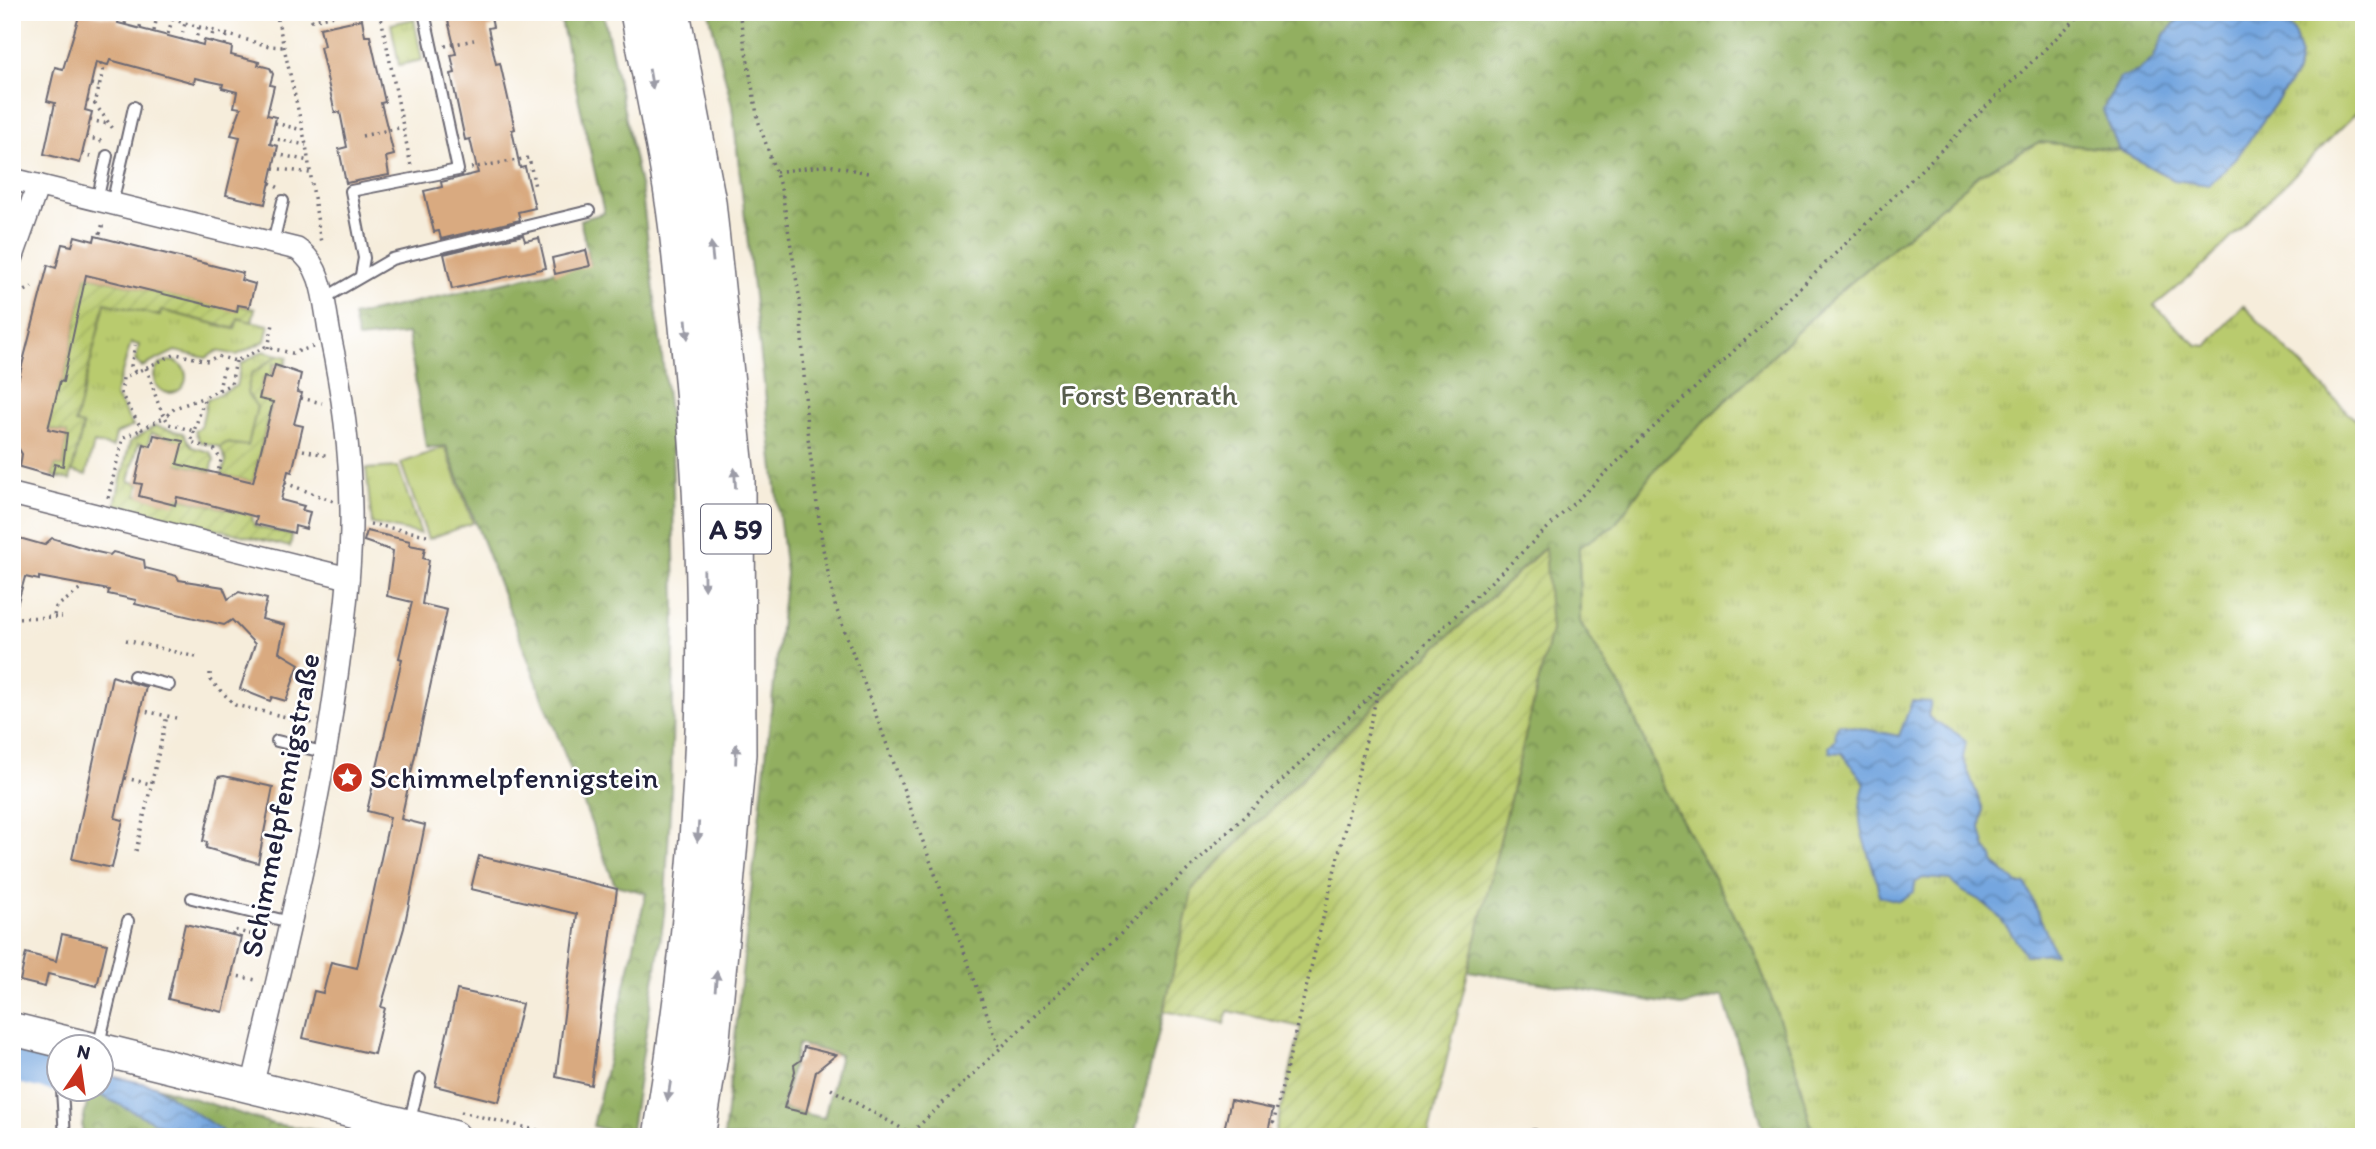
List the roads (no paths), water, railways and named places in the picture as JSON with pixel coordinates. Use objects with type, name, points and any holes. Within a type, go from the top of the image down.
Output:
[{"type":"highway","name":"A 59","points":[[639,12],[680,244],[702,508],[705,638],[702,768],[693,898],[696,1137]]},
{"type":"highway","name":"A 59","points":[[662,1137],[693,1047],[737,754],[736,480],[707,202],[671,12]]},
{"type":"main road","points":[[12,1029],[46,1037]]},
{"type":"main road","points":[[116,1054],[454,1137]]},
{"type":"street","points":[[12,179],[273,243]]},
{"type":"street","points":[[12,259],[38,185]]},
{"type":"street","name":"Schimmelpfennigstraße","points":[[253,1087],[327,753],[348,578],[351,517],[348,461],[332,341],[317,270],[308,256],[297,249],[273,243]]},
{"type":"street","points":[[12,494],[348,578]]},
{"type":"lane","points":[[360,275],[364,258],[351,191],[457,170],[424,12]]},
{"type":"lane","points":[[104,203],[134,107]]},
{"type":"lane","points":[[104,203],[107,156]]},
{"type":"lane","points":[[273,243],[283,201]]},
{"type":"lane","points":[[323,299],[360,275],[392,259],[589,211]]},
{"type":"lane","points":[[134,676],[169,685]]},
{"type":"lane","points":[[277,741],[327,753]]},
{"type":"lane","points":[[192,898],[290,922]]},
{"type":"lane","points":[[90,1034],[128,921]]},
{"type":"lane","points":[[409,1124],[420,1079]]},
{"type":"lane","points":[[63,1104],[65,1137]]},
{"type":"water","points":[[2185,12],[2278,12],[2294,32],[2300,53],[2297,73],[2235,160],[2209,185],[2174,180],[2119,150],[2103,110],[2120,78],[2139,71],[2153,59],[2164,35]]},
{"type":"water","points":[[1912,701],[1931,702],[1928,716],[1966,742],[1963,758],[1983,810],[1981,829],[1986,849],[1995,864],[2017,884],[2026,884],[2055,953],[2025,955],[1995,913],[1950,880],[1923,878],[1915,883],[1914,892],[1899,901],[1879,896],[1861,829],[1861,800],[1865,783],[1842,753],[1830,752],[1829,746],[1836,739],[1835,732],[1839,724],[1899,736]]},
{"type":"water","points":[[12,1053],[35,1058],[30,1079],[12,1075]]},
{"type":"water","points":[[116,1077],[155,1086],[231,1137],[184,1137],[116,1103]]},
{"type":"waterway","points":[[12,1064],[46,1072]]},
{"type":"place","name":"Schimmelpfennigstein","points":[[347,777]]},
{"type":"park label","name":"Forst Benrath","points":[[1149,394]]}]
